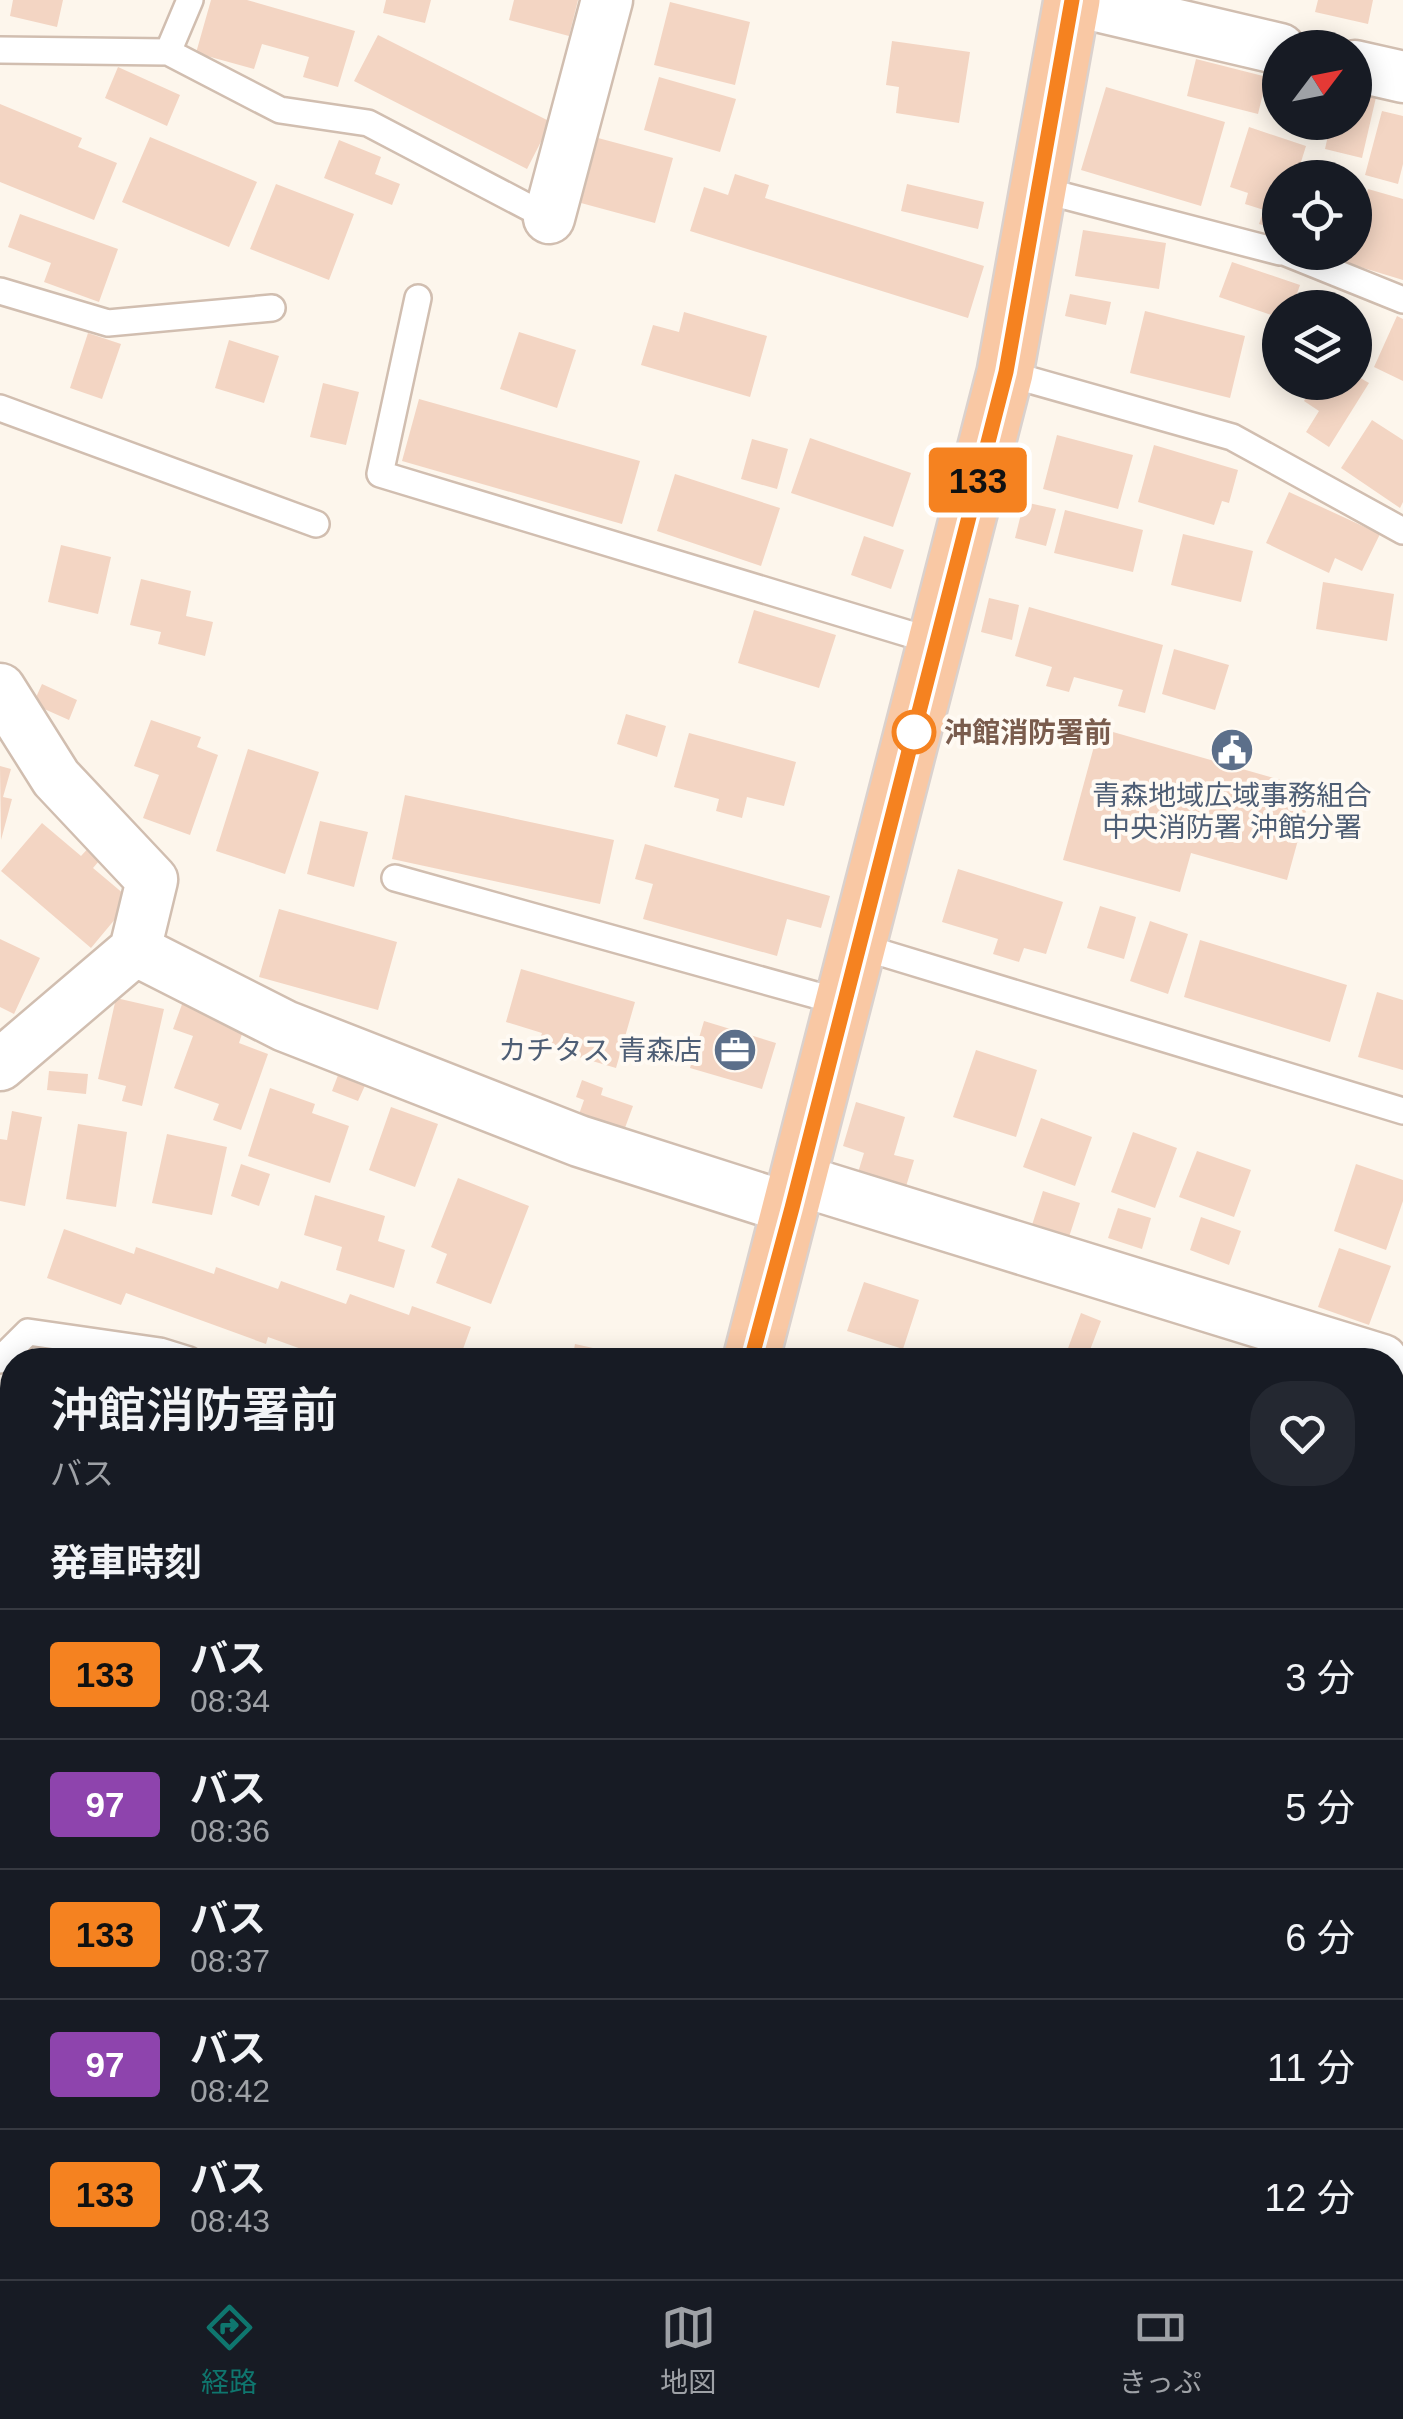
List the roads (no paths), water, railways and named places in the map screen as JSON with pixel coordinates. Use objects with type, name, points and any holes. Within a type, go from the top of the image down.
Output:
[{"type":"highway","points":[[754,1348],[1006,372],[1072,0]]},
{"type":"street","points":[[549,218],[607,0]]},
{"type":"street","points":[[1072,0],[1262,44]]},
{"type":"street","points":[[1372,70],[1403,77]]},
{"type":"street","points":[[0,689],[56,778],[152,880],[135,950],[0,1064]]},
{"type":"street","points":[[135,950],[285,1026],[579,1141],[796,1194],[1340,1348]]},
{"type":"lane","points":[[168,52],[190,0]]},
{"type":"lane","points":[[0,50],[168,52],[280,110],[368,123],[549,218]]},
{"type":"lane","points":[[1038,189],[1262,247]]},
{"type":"lane","points":[[1327,270],[1403,300]]},
{"type":"lane","points":[[0,291],[108,324],[272,308]]},
{"type":"lane","points":[[418,298],[380,474],[936,642]]},
{"type":"lane","points":[[1006,372],[1232,437],[1403,531]]},
{"type":"lane","points":[[0,408],[316,524]]},
{"type":"lane","points":[[394,878],[844,1003]]},
{"type":"lane","points":[[859,946],[1403,1111]]},
{"type":"lane","points":[[12,1348],[28,1332],[139,1348]]},
{"type":"place","name":"沖館消防署前","points":[[914,732]]},
{"type":"place","name":"青森地域広域事務組合 中央消防署 沖館分署","points":[[1232,750]]},
{"type":"place","name":"カチタス 青森店","points":[[735,1050]]}]
